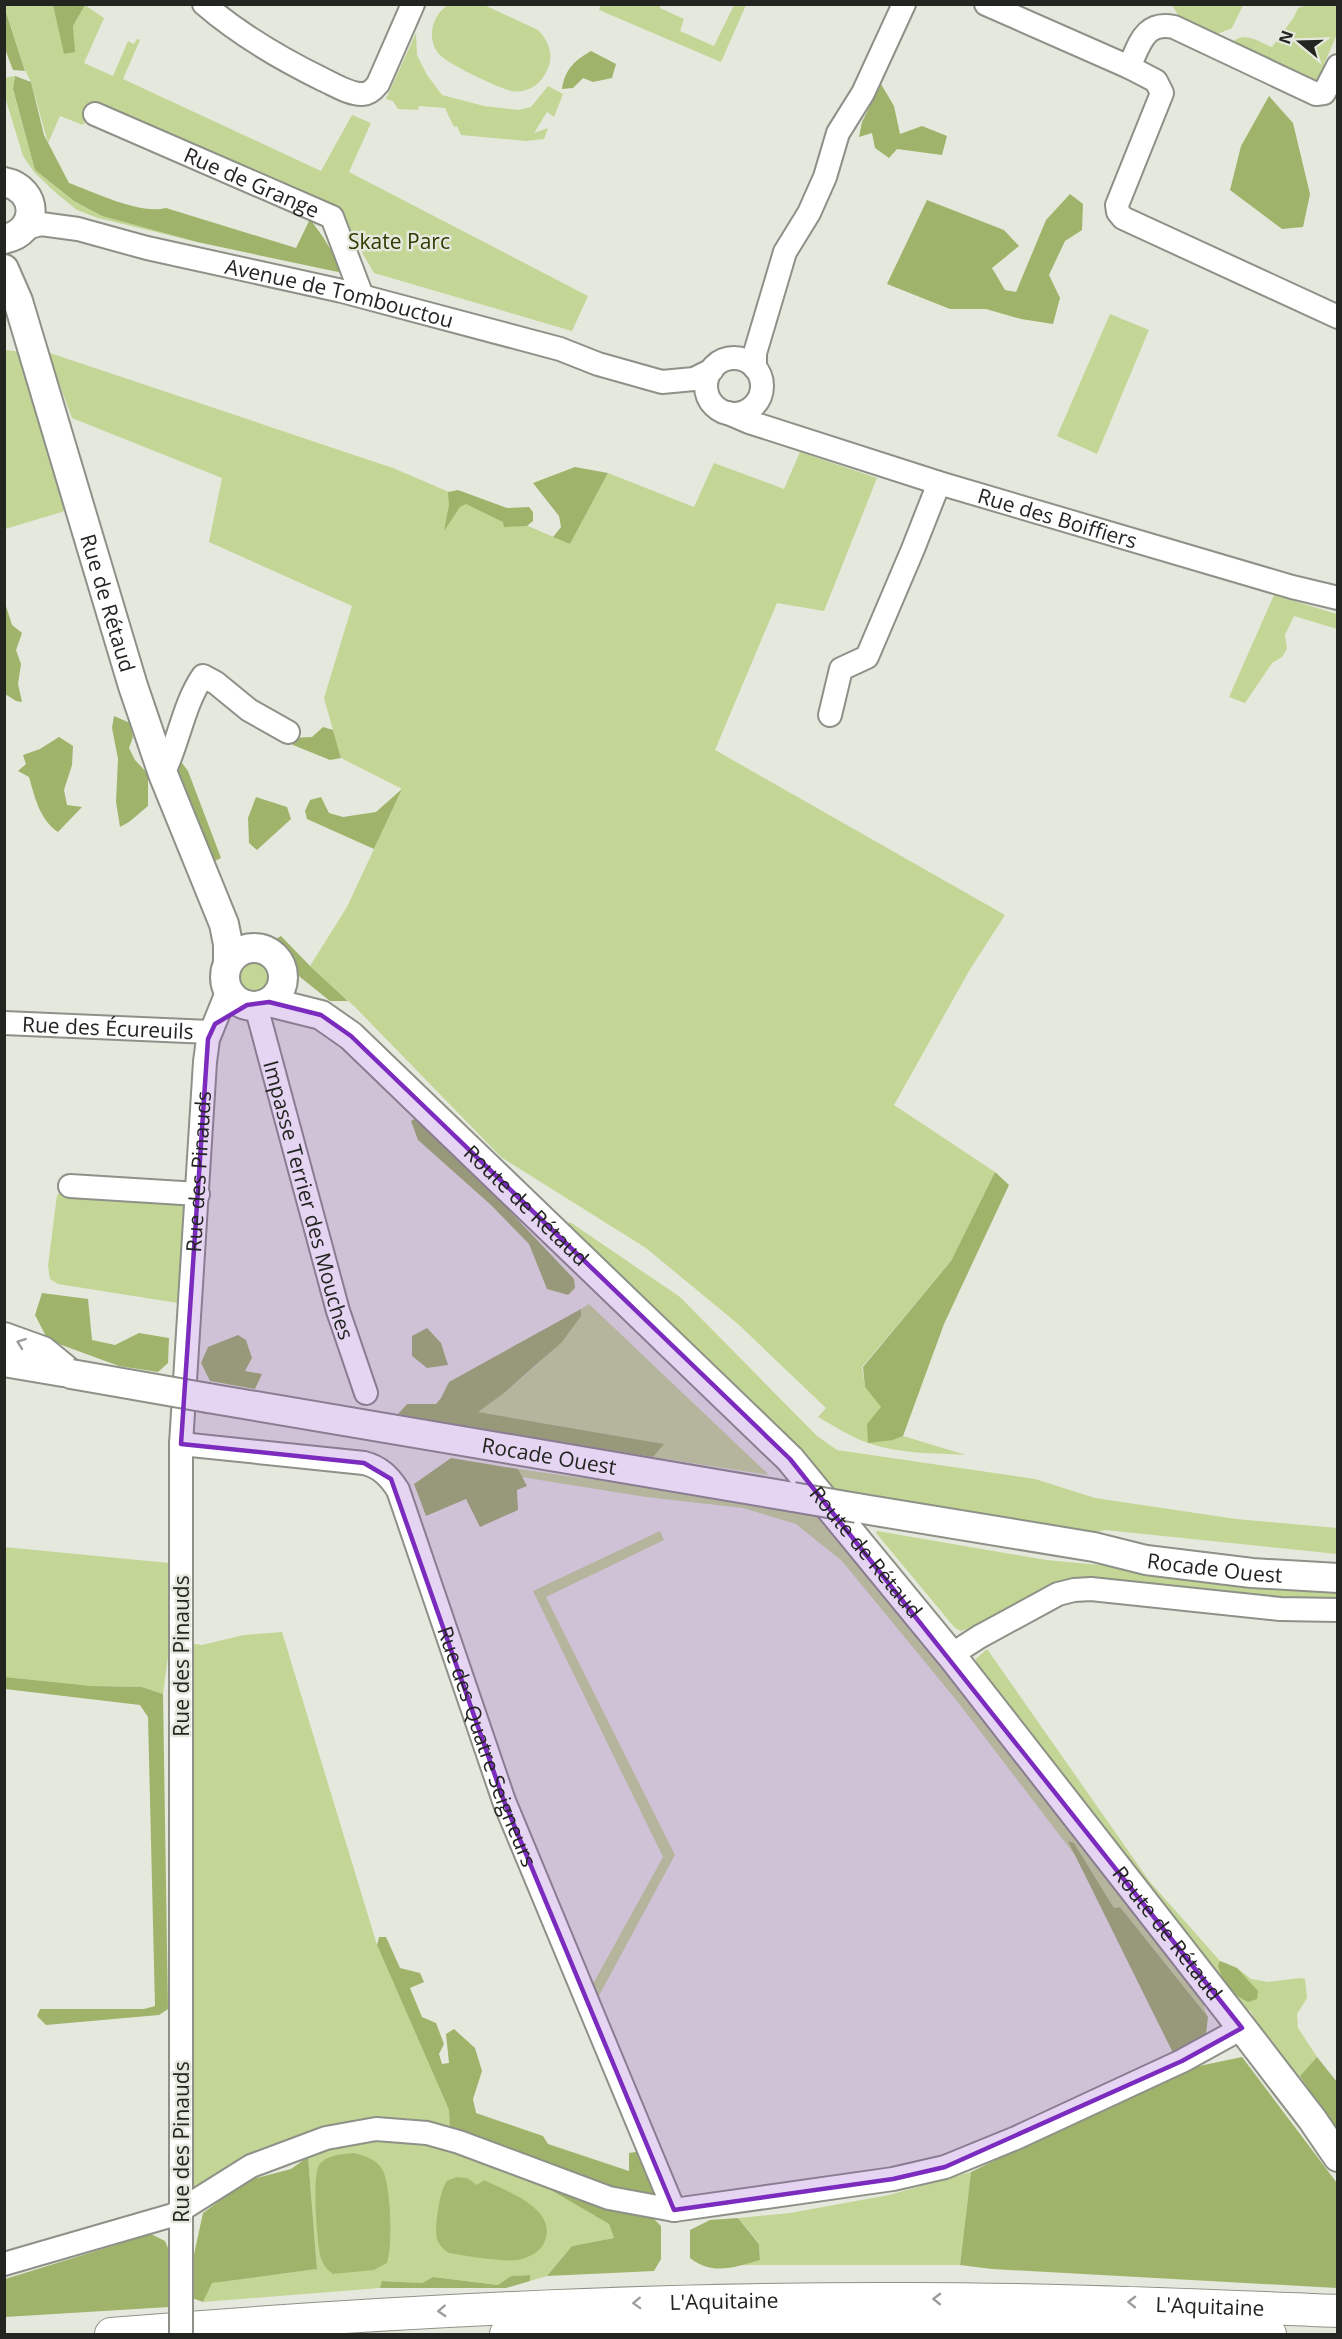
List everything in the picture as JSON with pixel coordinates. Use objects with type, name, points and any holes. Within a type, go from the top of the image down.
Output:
[{"type":"highway","name":"L'Aquitaine","points":[[111,2334],[440,2311],[723,2301],[884,2299],[1115,2302],[1338,2312]]},
{"type":"highway","name":"L'Aquitaine","points":[[506,2334],[667,2328],[912,2325],[1270,2334]]},
{"type":"main road","points":[[5,181],[16,185],[23,191],[18,227]]},
{"type":"main road","name":"Rue de Rétaud","points":[[18,227],[18,301]]},
{"type":"main road","name":"Rue de Rétaud","points":[[4,269],[18,301],[133,686],[164,774],[214,898]]},
{"type":"main road","points":[[214,898],[238,934],[252,947]]},
{"type":"main road","points":[[214,898],[245,993]]},
{"type":"main road","points":[[245,993],[236,953],[252,947],[262,948],[272,953],[279,961],[284,976],[321,1015]]},
{"type":"main road","points":[[245,993],[280,991],[284,976]]},
{"type":"main road","points":[[245,993],[321,1015]]},
{"type":"main road","name":"Route de Rétaud","points":[[321,1015],[351,1036],[790,1459],[951,1655],[1242,2028],[1312,2119],[1338,2157]]},
{"type":"main road","points":[[4,1337],[42,1351],[71,1374]]},
{"type":"main road","name":"Rocade Ouest","points":[[4,1362],[541,1456],[1094,1547],[1146,1560],[1252,1573],[1338,1578]]},
{"type":"main road","name":"Rocade Ouest","points":[[1094,1547],[1338,1561]]},
{"type":"street","points":[[204,4],[247,38],[282,59],[351,92],[362,94],[368,93],[378,84],[413,4]]},
{"type":"street","points":[[755,368],[746,361],[734,358],[720,362],[712,370],[706,385],[708,395],[717,407],[728,413],[745,411],[757,401],[761,393],[761,384],[755,368],[755,353],[785,252],[809,213],[825,177],[850,140],[862,93],[904,4]]},
{"type":"street","points":[[987,4],[1156,81],[1162,93],[1119,196],[1118,212],[1130,222],[1338,317]]},
{"type":"street","points":[[1129,67],[1143,37],[1150,29],[1162,25],[1174,27],[1316,94],[1331,97],[1338,66]]},
{"type":"street","name":"Rue de Grange","points":[[96,114],[332,216],[362,296]]},
{"type":"street","name":"Avenue de Tombouctou","points":[[18,227],[78,229],[147,248],[362,296],[560,349],[598,364],[650,390],[679,396],[708,395]]},
{"type":"street","points":[[734,358],[769,302]]},
{"type":"street","name":"Avenue de Tombouctou","points":[[598,364],[662,382],[694,379],[712,370]]},
{"type":"street","name":"Rue des Boiffiers","points":[[757,401],[759,410],[768,422],[781,431]]},
{"type":"street","name":"Rue des Boiffiers","points":[[728,413],[939,483],[1292,587],[1338,598]]},
{"type":"street","points":[[830,714],[841,669],[867,657],[939,483]]},
{"type":"street","points":[[164,774],[190,702],[203,675],[216,682],[249,710],[288,732]]},
{"type":"street","name":"Rue des Pinauds","points":[[181,2334],[181,1444],[205,1062],[213,1028],[245,993]]},
{"type":"street","name":"Impasse Terrier des Mouches","points":[[245,993],[338,1311],[366,1393]]},
{"type":"street","name":"Rue des Écureuils","points":[[4,1023],[213,1028]]},
{"type":"street","points":[[70,1186],[198,1194]]},
{"type":"street","name":"Rue des Quatre Seigneurs","points":[[181,1444],[364,1462],[379,1469],[392,1479],[398,1490],[504,1801],[674,2210]]},
{"type":"street","points":[[951,1655],[1058,1594],[1074,1590],[1091,1589],[1280,1609],[1338,1610]]},
{"type":"street","points":[[4,2265],[173,2215],[251,2166],[326,2138],[376,2128],[427,2133],[459,2142],[609,2198],[674,2210],[893,2180],[945,2167],[1027,2133],[1182,2061],[1242,2028]]},
{"type":"highlighted area","points":[[269,1002],[321,1015],[351,1036],[790,1459],[1242,2028],[1182,2061],[945,2167],[893,2179],[674,2210],[504,1801],[391,1479],[364,1463],[181,1444],[208,1039],[215,1024],[247,1005]]},
{"type":"green space","name":"Skate Parc","points":[[4,5],[53,5],[65,54],[74,52],[73,26],[85,5],[104,18],[84,63],[113,76],[128,41],[134,44],[137,39],[140,40],[123,79],[321,171],[352,115],[371,123],[349,172],[588,296],[572,331],[374,273],[342,218],[338,205],[334,215],[87,119],[83,125],[60,116],[48,143],[31,82]]},
{"type":"green space","points":[[448,5],[484,5],[538,30],[545,38],[550,52],[550,63],[542,79],[530,89],[510,91],[471,74],[442,57],[434,47],[432,33],[438,14]]},
{"type":"green space","points":[[601,5],[661,5],[660,8],[684,19],[680,31],[714,46],[734,5],[746,5],[721,62],[599,10]]},
{"type":"green space","points":[[1172,5],[1243,5],[1232,28],[1215,35],[1181,20]]},
{"type":"green space","points":[[1308,5],[1337,5],[1337,34],[1317,81],[1230,43],[1246,37],[1272,47],[1298,8]]},
{"type":"green space","points":[[416,33],[417,55],[427,75],[442,95],[484,106],[518,110],[531,107],[548,86],[563,94],[554,117],[547,112],[534,133],[548,128],[544,139],[526,141],[461,135],[457,126],[454,127],[445,108],[419,106],[418,110],[398,109],[393,101],[386,99]]},
{"type":"green space","points":[[15,76],[13,90],[35,170],[74,201],[102,216],[197,242],[98,218],[77,210],[56,193],[34,172],[23,156],[5,97],[4,78]]},
{"type":"green space","points":[[1110,314],[1149,330],[1097,454],[1057,436]]},
{"type":"green space","points":[[5,350],[22,352],[65,511],[5,529]]},
{"type":"green space","points":[[47,352],[393,468],[570,544],[608,473],[694,507],[714,463],[784,489],[800,452],[877,478],[824,611],[777,603],[715,750],[1005,915],[969,971],[894,1105],[995,1172],[951,1261],[862,1367],[865,1387],[882,1407],[867,1424],[893,1440],[903,1436],[966,1455],[880,1447],[855,1438],[818,1417],[826,1408],[738,1324],[646,1248],[501,1157],[355,1007],[310,966],[347,907],[402,789],[341,758],[324,698],[352,606],[209,542],[222,478],[72,418]]},
{"type":"green space","points":[[1274,595],[1337,614],[1337,629],[1294,616],[1285,635],[1287,649],[1282,657],[1272,663],[1245,703],[1229,697]]},
{"type":"green space","points":[[253,956],[268,963],[275,978],[268,993],[253,1000],[238,993],[231,978],[238,963]]},
{"type":"green space","points":[[61,1192],[185,1200],[189,1204],[183,1301],[178,1303],[58,1284],[50,1279],[48,1266],[57,1195]]},
{"type":"green space","points":[[570,1222],[680,1297],[817,1436],[837,1450],[1035,1479],[1095,1498],[1236,1519],[1337,1528],[1337,1554],[1105,1530],[1092,1533],[836,1491],[566,1226]]},
{"type":"green space","points":[[589,1304],[769,1475],[653,1457],[663,1444],[477,1412],[520,1380],[546,1356],[581,1316],[581,1309]]},
{"type":"green space","points":[[518,1469],[719,1497],[824,1518],[1200,1996],[1208,2017],[1120,1907],[1114,1908],[1074,1843],[1069,1841],[1077,1858],[957,1701],[842,1561],[796,1524],[743,1508],[646,1497],[521,1477]]},
{"type":"green space","points":[[660,1531],[664,1540],[546,1597],[675,1855],[595,2003],[589,1991],[663,1857],[533,1591]]},
{"type":"green space","points":[[877,1531],[1046,1560],[1337,1587],[1337,1603],[1052,1587],[961,1631],[955,1628],[876,1533]]},
{"type":"green space","points":[[4,1547],[169,1563],[170,1641],[163,1694],[142,1687],[92,1686],[5,1677]]},
{"type":"green space","points":[[282,1632],[377,1945],[449,2110],[450,2134],[370,2122],[200,2187],[192,2188],[188,1643],[202,1645],[244,1635]]},
{"type":"green space","points":[[987,1649],[1150,1882],[1220,1961],[1237,1968],[1251,1979],[1269,1982],[1305,1979],[1307,1998],[1297,2014],[1298,2028],[1317,2057],[1300,2076],[1337,2132],[1268,2043],[1251,2012],[1225,1994],[975,1673],[976,1659]]},
{"type":"green space","points":[[383,2134],[452,2147],[548,2182],[549,2189],[609,2224],[614,2238],[572,2246],[547,2276],[530,2281],[529,2275],[511,2276],[498,2285],[433,2277],[422,2283],[383,2281],[380,2288],[203,2302],[211,2283],[317,2269],[308,2157],[314,2151]]},
{"type":"green space","points":[[971,2172],[960,2265],[741,2265],[760,2259],[759,2243],[738,2218],[790,2213],[889,2195]]},
{"type":"shaded area","points":[[53,5],[85,5],[73,26],[75,52],[64,54]]},
{"type":"shaded area","points":[[4,9],[25,71],[13,70],[5,49]]},
{"type":"shaded area","points":[[591,51],[616,64],[612,78],[593,82],[583,78],[573,88],[562,89],[572,66]]},
{"type":"shaded area","points":[[15,76],[31,82],[44,135],[69,183],[130,206],[166,208],[296,248],[310,219],[343,270],[338,272],[197,242],[102,216],[74,201],[35,170],[13,89]]},
{"type":"shaded area","points":[[881,84],[894,106],[900,134],[922,126],[947,136],[942,155],[897,149],[889,158],[875,148],[872,133],[859,137],[862,122]]},
{"type":"shaded area","points":[[1269,96],[1293,123],[1310,194],[1303,227],[1282,229],[1230,190],[1241,146]]},
{"type":"shaded area","points":[[1070,194],[1083,204],[1082,230],[1065,241],[1049,275],[1060,298],[1053,324],[1021,319],[986,309],[950,309],[887,284],[927,200],[1004,230],[1019,246],[992,268],[1005,290],[1016,292],[1046,220]]},
{"type":"shaded area","points":[[575,467],[608,473],[570,544],[553,537],[561,527],[559,516],[533,483]]},
{"type":"shaded area","points":[[458,490],[507,508],[529,507],[533,512],[533,521],[527,526],[504,527],[503,522],[466,504],[460,507],[444,531],[449,505],[448,492]]},
{"type":"shaded area","points":[[4,600],[12,625],[22,633],[16,650],[21,664],[18,684],[22,702],[5,694]]},
{"type":"shaded area","points":[[114,716],[130,723],[133,737],[129,748],[135,760],[148,774],[148,806],[120,827],[116,802],[118,759],[112,728]]},
{"type":"shaded area","points":[[323,727],[333,730],[341,758],[330,760],[293,745],[290,738],[312,737]]},
{"type":"shaded area","points":[[59,737],[73,746],[72,765],[64,790],[67,805],[82,807],[58,832],[42,815],[29,777],[18,771],[26,764],[23,755],[40,749]]},
{"type":"shaded area","points":[[179,759],[188,771],[221,858],[213,862],[174,763]]},
{"type":"shaded area","points":[[402,789],[374,849],[307,819],[305,811],[310,800],[321,797],[329,813],[343,817],[376,812]]},
{"type":"shaded area","points":[[256,797],[287,807],[291,819],[257,850],[249,843],[248,818]]},
{"type":"shaded area","points":[[281,936],[348,1001],[330,1001],[300,977],[274,940]]},
{"type":"shaded area","points":[[420,1116],[574,1279],[575,1288],[568,1295],[547,1289],[529,1244],[491,1205],[418,1140],[411,1121]]},
{"type":"shaded area","points":[[995,1172],[1009,1185],[944,1324],[903,1436],[893,1440],[868,1443],[867,1424],[881,1407],[865,1387],[863,1367],[951,1261]]},
{"type":"shaded area","points":[[42,1293],[88,1299],[92,1340],[115,1345],[139,1333],[169,1338],[168,1363],[158,1372],[119,1366],[48,1340],[35,1315]]},
{"type":"shaded area","points":[[581,1309],[581,1316],[562,1342],[504,1393],[478,1412],[664,1444],[653,1457],[445,1424],[398,1414],[407,1404],[436,1404],[449,1382]]},
{"type":"shaded area","points":[[427,1328],[441,1343],[448,1365],[427,1368],[412,1356],[412,1336]]},
{"type":"shaded area","points":[[238,1335],[246,1340],[252,1358],[245,1371],[262,1374],[255,1389],[210,1381],[201,1363],[208,1347]]},
{"type":"shaded area","points":[[451,1458],[518,1469],[527,1486],[517,1490],[518,1510],[480,1527],[466,1499],[426,1516],[414,1484]]},
{"type":"shaded area","points":[[5,1677],[92,1686],[142,1687],[163,1694],[168,2009],[159,2015],[46,2025],[37,2016],[40,2009],[144,2009],[155,2006],[148,1717],[140,1705],[5,1689]]},
{"type":"shaded area","points":[[1068,1841],[1074,1843],[1114,1908],[1120,1907],[1208,2017],[1206,2034],[1189,2051],[1173,2053]]},
{"type":"shaded area","points":[[379,1937],[386,1937],[400,1968],[420,1973],[424,1982],[410,1988],[422,2017],[436,2023],[444,2044],[439,2054],[442,2064],[449,2063],[446,2034],[454,2029],[475,2048],[482,2071],[473,2099],[476,2113],[543,2136],[548,2144],[629,2171],[629,2153],[642,2151],[658,2189],[653,2197],[630,2196],[450,2134],[449,2110],[377,1945]]},
{"type":"shaded area","points":[[1220,1961],[1237,1968],[1258,1991],[1257,1999],[1248,2002],[1232,1992],[1220,1972],[1218,1966]]},
{"type":"shaded area","points":[[1242,2057],[1337,2183],[1337,2288],[992,2269],[960,2265],[971,2172],[1126,2096],[1199,2066]]},
{"type":"shaded area","points":[[1317,2057],[1337,2082],[1337,2132],[1300,2076]]},
{"type":"shaded area","points":[[354,2153],[373,2160],[385,2176],[390,2215],[389,2255],[387,2263],[374,2270],[333,2274],[325,2266],[320,2255],[316,2208],[317,2171],[319,2165],[326,2159]]},
{"type":"shaded area","points":[[308,2157],[317,2269],[212,2283],[203,2302],[192,2298],[193,2259],[203,2213],[246,2181],[291,2169]]},
{"type":"shaded area","points":[[456,2177],[467,2178],[477,2185],[484,2180],[517,2196],[538,2211],[547,2231],[544,2243],[537,2252],[518,2260],[511,2260],[474,2257],[449,2253],[445,2250],[437,2239],[438,2209],[444,2185]]},
{"type":"shaded area","points":[[548,2182],[654,2219],[661,2226],[661,2259],[654,2271],[547,2276],[572,2246],[614,2238],[609,2224],[549,2189]]},
{"type":"shaded area","points":[[738,2218],[759,2244],[760,2260],[733,2267],[716,2268],[699,2264],[690,2258],[690,2230],[710,2220]]},
{"type":"shaded area","points":[[151,2234],[165,2241],[171,2255],[169,2307],[5,2317],[5,2279]]},
{"type":"shaded area","points":[[530,2275],[530,2281],[506,2288],[380,2288],[382,2281],[422,2283],[433,2277],[498,2285],[511,2276]]}]
